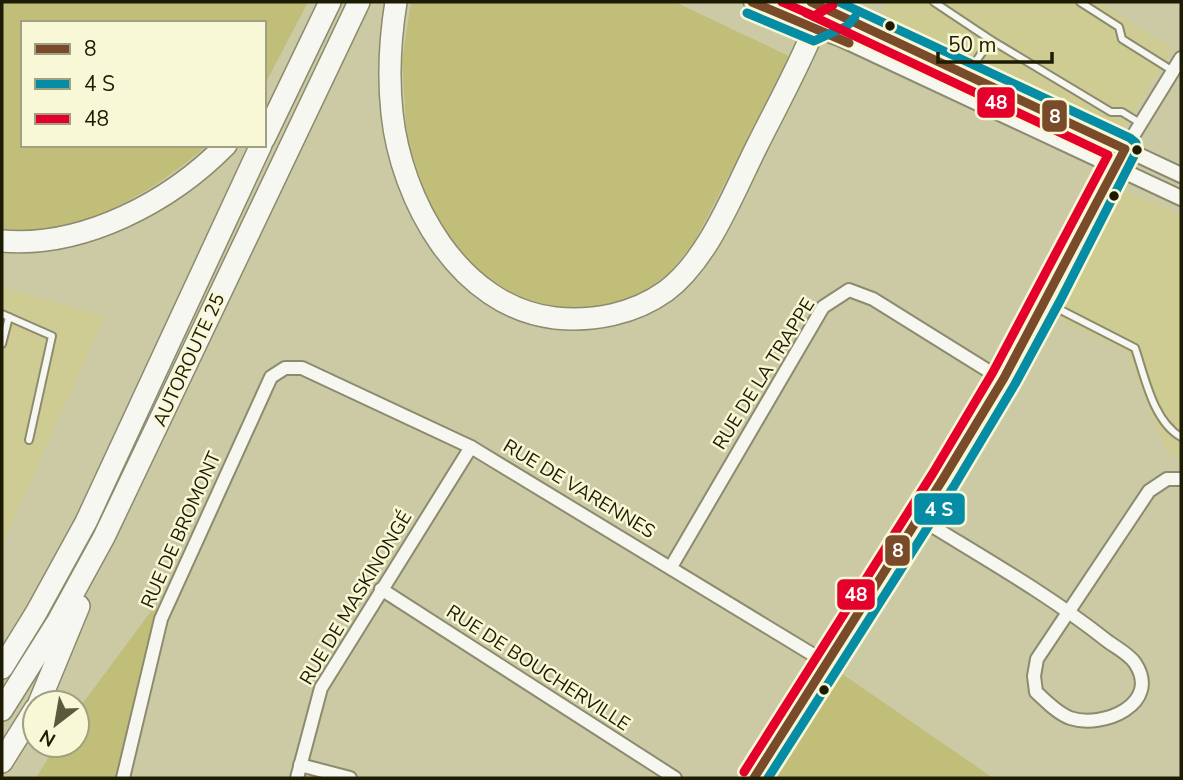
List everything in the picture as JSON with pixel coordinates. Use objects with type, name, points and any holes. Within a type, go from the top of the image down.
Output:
[{"type":"highway","points":[[266,135],[330,2]]},
{"type":"highway","name":"AUTOROUTE 25","points":[[2,710],[58,621],[120,504],[359,2]]},
{"type":"highway","points":[[397,2],[389,64],[392,113],[405,175],[426,219],[455,261],[485,290],[521,311],[564,319],[609,316],[638,307],[667,290],[689,269],[718,222],[814,29]]},
{"type":"highway","points":[[266,109],[287,92]]},
{"type":"highway","points":[[2,241],[34,242],[61,238],[110,222],[172,188],[200,169],[224,147]]},
{"type":"highway","name":"AUTOROUTE 25","points":[[2,668],[86,522],[260,147]]},
{"type":"highway","points":[[45,689],[120,504]]},
{"type":"highway","points":[[2,762],[21,731]]},
{"type":"main road","points":[[752,2],[814,29],[841,16],[850,2]]},
{"type":"main road","points":[[814,29],[820,4],[841,16]]},
{"type":"street","points":[[841,16],[1181,175]]},
{"type":"street","points":[[814,29],[841,39],[1181,198]]},
{"type":"street","points":[[754,778],[1003,380],[1125,149],[1181,58]]},
{"type":"street","name":"RUE DE LA TRAPPE","points":[[671,567],[823,307],[849,290],[873,299],[1003,380]]},
{"type":"street","name":"RUE DE BROMONT","points":[[123,778],[161,619],[271,377],[285,368],[302,368]]},
{"type":"street","name":"RUE DE VARENNES","points":[[302,368],[471,447],[825,662]]},
{"type":"street","name":"RUE DE MASKINONGÉ","points":[[299,772],[320,688],[471,447]]},
{"type":"street","points":[[919,518],[1069,610],[1135,663],[1142,683],[1137,701],[1117,716],[1094,721],[1070,718],[1036,692],[1034,676],[1037,659],[1069,610],[1149,491],[1167,480],[1181,480]]},
{"type":"street","name":"RUE DE BOUCHERVILLE","points":[[380,589],[676,778]]},
{"type":"street","points":[[299,772],[350,778]]},
{"type":"lane","points":[[934,2],[991,40],[1111,112],[1122,112],[1140,123]]},
{"type":"lane","points":[[1080,2],[1119,27],[1122,39],[1173,71]]},
{"type":"lane","points":[[958,94],[966,75],[991,40]]},
{"type":"lane","points":[[1046,303],[1135,348],[1158,412],[1174,433],[1181,437]]},
{"type":"lane","points":[[2,344],[5,315],[52,336],[29,440]]},
{"type":"shaded area","points":[[2,2],[308,2],[266,82],[266,21],[21,21],[21,147],[206,147],[163,180],[113,208],[86,219],[31,230],[2,229]]},
{"type":"shaded area","points":[[411,2],[675,2],[791,57],[693,244],[667,275],[645,291],[612,306],[584,312],[533,306],[498,288],[459,256],[435,220],[407,142],[402,60]]},
{"type":"shaded area","points":[[886,2],[1098,2],[1173,49],[1124,127],[1115,129],[892,25],[894,20],[881,14]]},
{"type":"shaded area","points":[[1120,188],[1181,216],[1181,458],[1166,451],[1126,351],[1047,313]]},
{"type":"shaded area","points":[[2,287],[105,316],[2,545]]},
{"type":"shaded area","points":[[158,602],[119,778],[36,778],[48,759],[91,759],[91,692]]},
{"type":"shaded area","points":[[825,662],[993,778],[754,778]]},
{"type":"transit line","name":"8","points":[[752,2],[849,43]]},
{"type":"transit line","name":"48","points":[[782,2],[814,16],[833,5]]},
{"type":"transit line","name":"8","points":[[754,778],[1004,378],[1125,149],[811,2]]},
{"type":"transit line","points":[[768,778],[954,486],[1015,384],[1137,150],[1136,143],[1130,138],[839,2]]},
{"type":"transit line","points":[[747,13],[814,41],[847,26],[855,17]]},
{"type":"transit line","name":"48","points":[[744,772],[933,473],[993,372],[1108,155],[806,13]]}]
